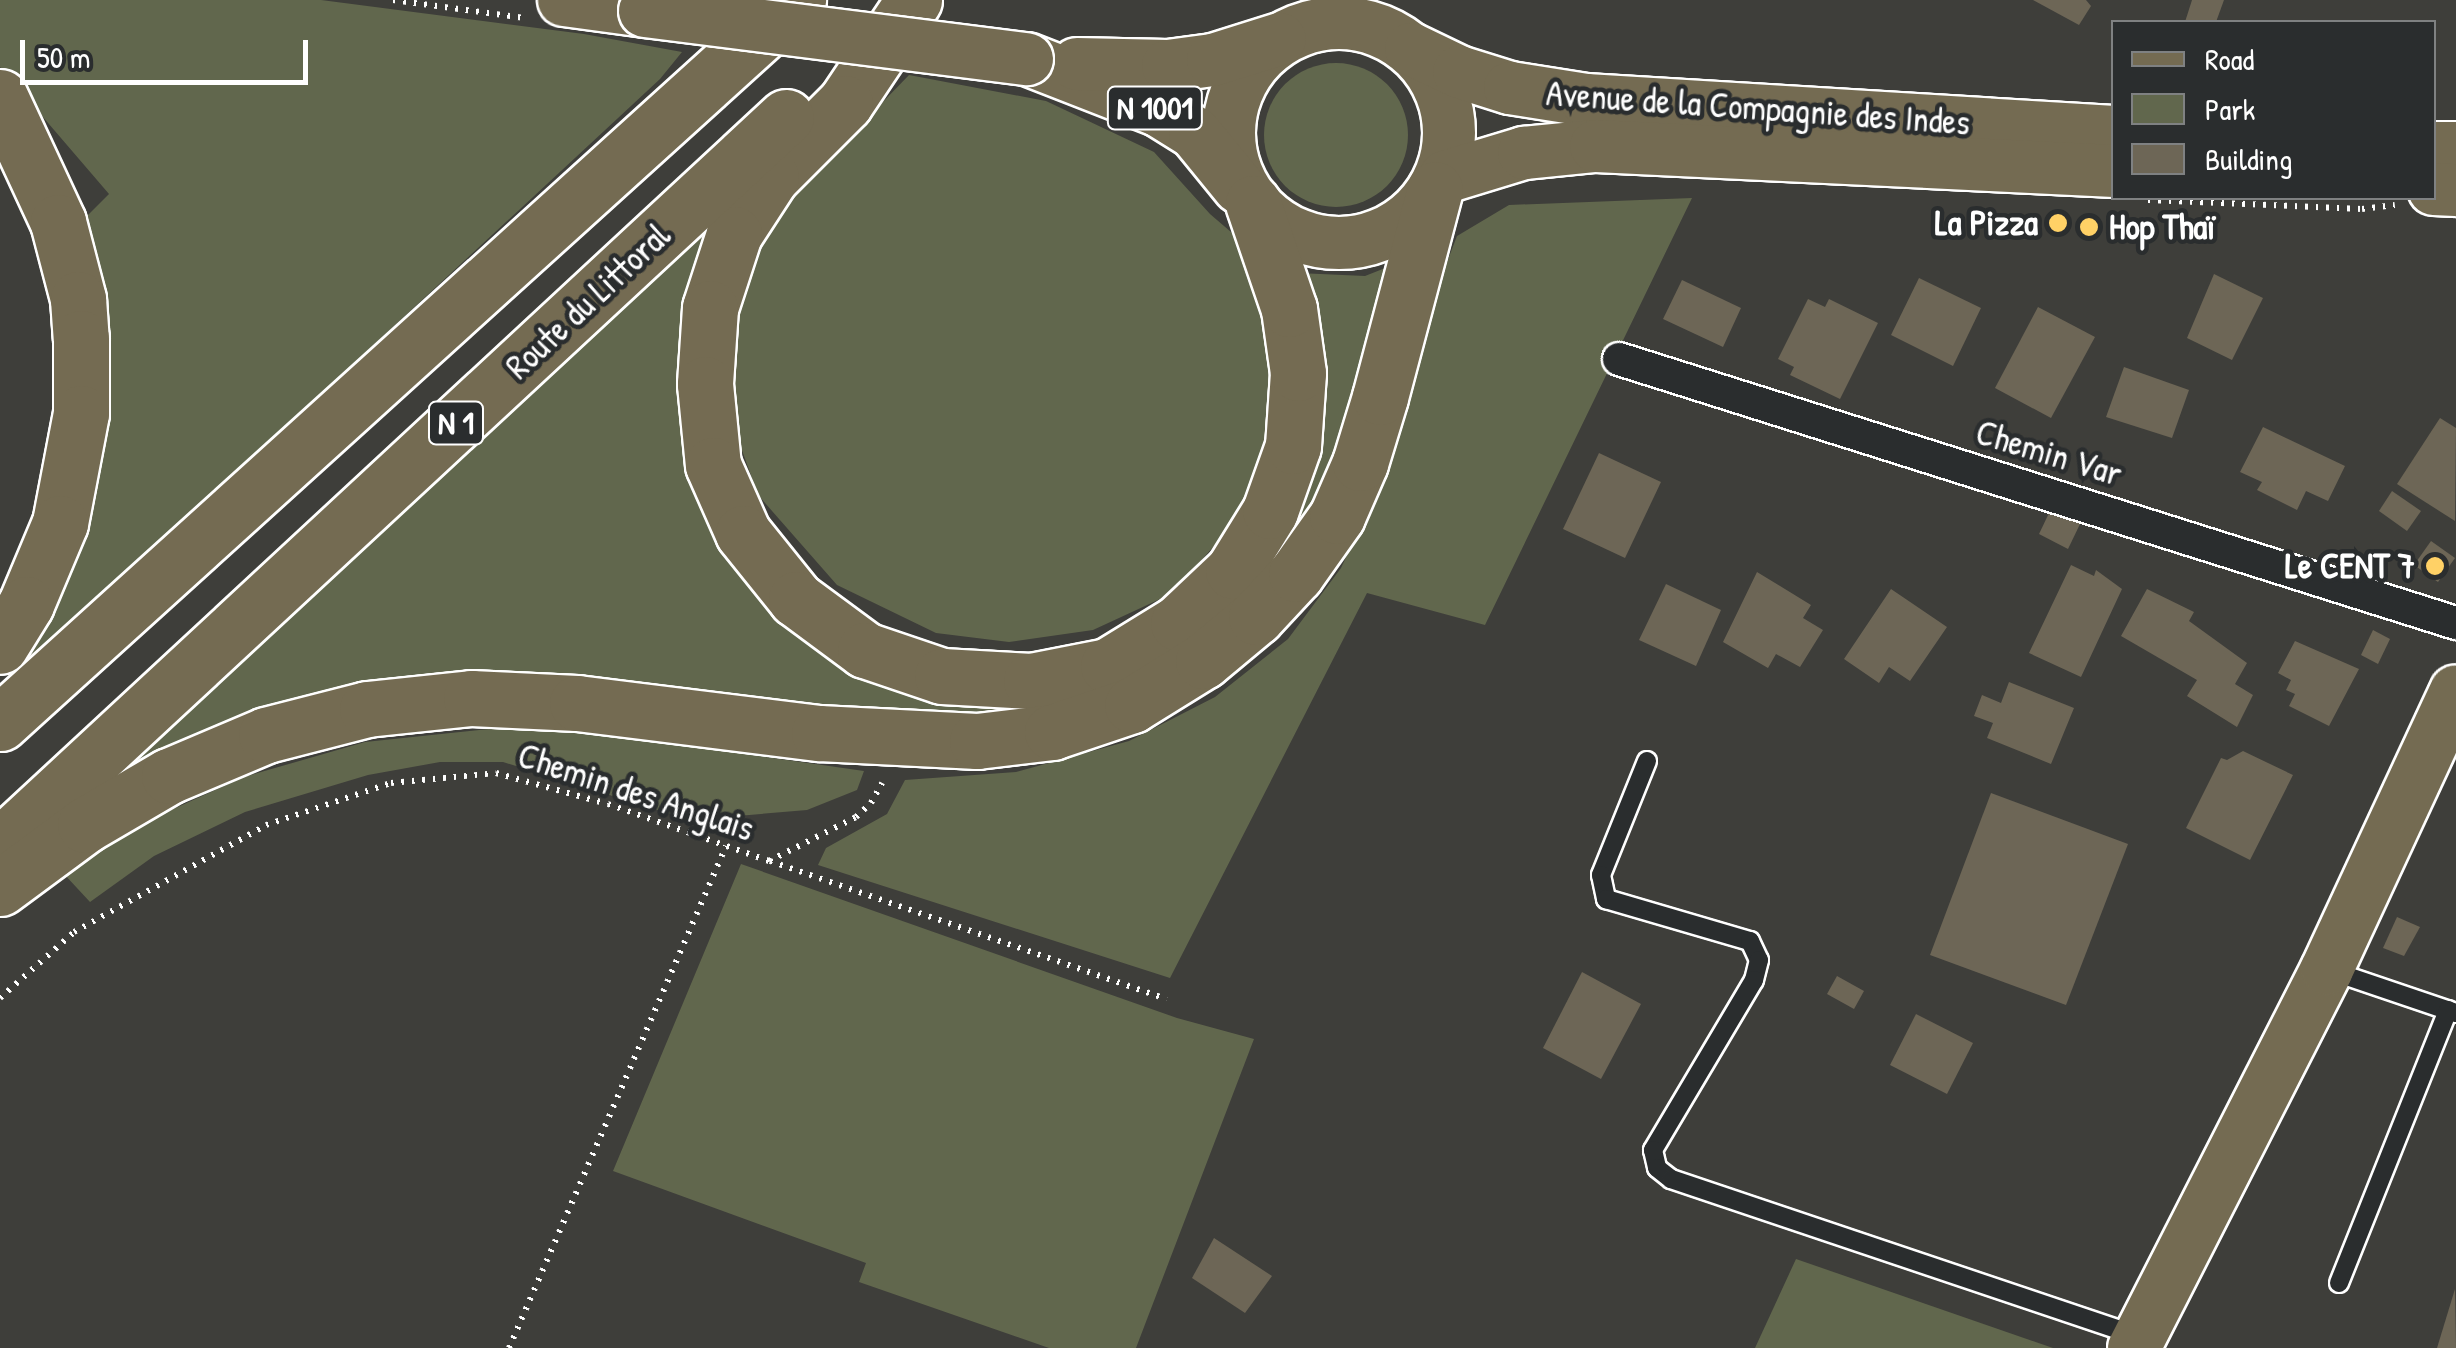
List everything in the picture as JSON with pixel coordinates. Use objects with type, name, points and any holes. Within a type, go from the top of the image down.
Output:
[{"type":"highway","name":"N 1","points":[[0,723],[798,0]]},
{"type":"highway","points":[[913,0],[845,103],[772,177],[734,234],[710,308],[705,384],[713,465],[743,534],[796,599],[865,650],[942,676],[1031,681],[1108,666],[1178,622],[1233,570],[1270,511],[1293,446],[1298,372],[1289,309],[1253,202]]},
{"type":"highway","name":"Route du Littoral","points":[[0,846],[913,0]]},
{"type":"highway","points":[[0,97],[58,222],[78,299],[81,338],[81,413],[60,522],[26,604],[0,646]]},
{"type":"highway","points":[[0,888],[85,825],[170,776],[266,736],[367,710],[471,698],[578,703],[904,740],[977,741],[1052,732],[1132,705],[1203,662],[1256,617],[1296,574],[1337,516],[1360,463],[1440,183]]},
{"type":"main road","name":"N 1001","points":[[546,9],[646,12],[1095,66],[1168,66],[1214,60],[1291,35],[1343,11],[1411,49],[1434,75],[1446,106],[1450,140],[1440,183],[1400,226],[1368,240],[1336,243],[1305,238],[1276,224],[1195,133],[1170,118],[1027,59]]},
{"type":"main road","name":"N 1001","points":[[1253,202],[1236,175],[1229,144],[1230,112],[1240,83],[1259,56],[1291,35]]},
{"type":"main road","name":"Avenue de la Compagnie des Indes","points":[[1411,49],[1459,72],[1510,88],[1586,100],[2111,132]]},
{"type":"main road","name":"Avenue de la Compagnie des Indes","points":[[1440,183],[1524,153],[1596,146],[2111,185]]},
{"type":"main road","points":[[2134,1337],[2327,969],[2456,691]]},
{"type":"street","name":"Chemin Var","points":[[1619,360],[2456,624]]},
{"type":"lane","points":[[1648,761],[1601,875],[1606,899],[1612,905],[1750,941],[1758,960],[1754,980],[1653,1150],[1657,1168],[1671,1179],[2134,1337]]},
{"type":"lane","points":[[2327,969],[2452,1012],[2339,1283]]},
{"type":"path","points":[[392,0],[546,9]]},
{"type":"path","points":[[2270,200],[2362,209]]},
{"type":"path","name":"Chemin des Anglais","points":[[0,998],[74,932],[266,824],[391,784],[496,773],[608,804],[768,860],[856,817],[871,804],[904,740]]},
{"type":"path","points":[[509,1348],[726,846]]},
{"type":"path","points":[[768,860],[1167,999]]},
{"type":"green space","points":[[0,0],[321,0],[584,34],[682,52],[660,79],[15,678],[7,671],[47,600],[82,221],[109,194],[0,67]]},
{"type":"green space","points":[[1336,63],[1363,69],[1387,84],[1402,108],[1408,135],[1402,162],[1387,186],[1363,201],[1336,207],[1309,201],[1285,186],[1270,162],[1264,135],[1270,108],[1285,84],[1309,69]]},
{"type":"green space","points":[[909,75],[1046,101],[1154,152],[1210,214],[1252,250],[1282,378],[1270,449],[1241,516],[1171,594],[1093,630],[1009,642],[936,633],[837,585],[758,495],[734,428],[728,349],[745,266],[787,201]]},
{"type":"green space","points":[[1692,198],[1485,625],[1367,593],[1170,978],[818,865],[826,848],[887,814],[905,780],[1016,772],[1129,741],[1215,697],[1288,639],[1341,568],[1384,477],[1430,324],[1431,304],[1457,236],[1509,205]]},
{"type":"green space","points":[[705,231],[709,240],[695,270],[773,596],[1061,690],[1258,566],[1298,273],[1365,276],[1403,261],[1352,442],[1273,575],[1151,672],[974,724],[502,681],[63,808]]},
{"type":"green space","points":[[536,724],[864,771],[857,790],[807,810],[690,820],[503,762],[440,762],[368,775],[245,812],[154,856],[90,902],[64,874],[138,825],[244,777],[365,742]]},
{"type":"green space","points":[[741,864],[1177,1018],[1254,1039],[1136,1348],[1049,1348],[859,1282],[866,1263],[613,1171]]},
{"type":"green space","points":[[1796,1259],[2053,1348],[1755,1348]]},
{"type":"building","points":[[2033,0],[2086,0],[2091,6],[2079,25]]},
{"type":"building","points":[[2192,0],[2224,0],[2217,20],[2186,20]]},
{"type":"building","points":[[2214,274],[2263,298],[2232,360],[2187,338]]},
{"type":"building","points":[[1919,278],[1981,308],[1953,366],[1891,335]]},
{"type":"building","points":[[1682,280],[1741,308],[1723,347],[1663,319]]},
{"type":"building","points":[[1808,299],[1825,307],[1829,299],[1878,323],[1840,399],[1790,375],[1794,367],[1778,359]]},
{"type":"building","points":[[2038,307],[2095,337],[2051,418],[1995,388]]},
{"type":"building","points":[[2124,367],[2189,390],[2172,438],[2106,417]]},
{"type":"building","points":[[2440,418],[2456,428],[2455,521],[2397,484]]},
{"type":"building","points":[[2263,427],[2345,466],[2328,501],[2306,491],[2297,510],[2257,490],[2262,482],[2240,472]]},
{"type":"building","points":[[1599,453],[1661,482],[1625,558],[1563,529]]},
{"type":"building","points":[[2392,491],[2421,511],[2407,531],[2379,511]]},
{"type":"building","points":[[2050,511],[2081,522],[2068,549],[2039,534]]},
{"type":"building","points":[[2431,541],[2455,558],[2438,582],[2414,565]]},
{"type":"building","points":[[2071,565],[2094,576],[2096,570],[2122,589],[2081,677],[2029,653]]},
{"type":"building","points":[[1757,572],[1811,605],[1803,618],[1823,630],[1800,667],[1776,654],[1768,668],[1723,642]]},
{"type":"building","points":[[1666,584],[1721,610],[1696,666],[1639,640]]},
{"type":"building","points":[[1891,589],[1947,627],[1910,681],[1889,667],[1879,683],[1844,659]]},
{"type":"building","points":[[2147,589],[2194,612],[2189,621],[2247,663],[2235,684],[2253,695],[2237,727],[2187,696],[2197,680],[2121,636]]},
{"type":"building","points":[[2373,630],[2390,639],[2378,664],[2361,655]]},
{"type":"building","points":[[2295,641],[2359,669],[2329,726],[2289,706],[2295,694],[2286,690],[2291,680],[2278,673]]},
{"type":"building","points":[[2009,682],[2074,708],[2051,764],[1987,738],[1993,723],[1974,716],[1982,695],[2001,703]]},
{"type":"building","points":[[2243,751],[2293,775],[2250,860],[2186,828],[2221,758],[2227,760]]},
{"type":"building","points":[[1991,793],[2128,844],[2066,1005],[1930,955]]},
{"type":"building","points":[[2397,917],[2420,927],[2404,956],[2383,948]]},
{"type":"building","points":[[1582,972],[1641,1004],[1601,1079],[1543,1048]]},
{"type":"building","points":[[1837,976],[1864,991],[1854,1009],[1827,994]]},
{"type":"building","points":[[1916,1014],[1973,1043],[1947,1094],[1890,1065]]},
{"type":"building","points":[[1214,1238],[1272,1276],[1245,1313],[1192,1278]]},
{"type":"building","points":[[2455,1289],[2456,1348],[2437,1348]]},
{"type":"place","name":"La Pizza","points":[[2058,223]]},
{"type":"place","name":"Hop Thaï","points":[[2089,227]]},
{"type":"place","name":"Le CENT 7","points":[[2435,566]]}]
